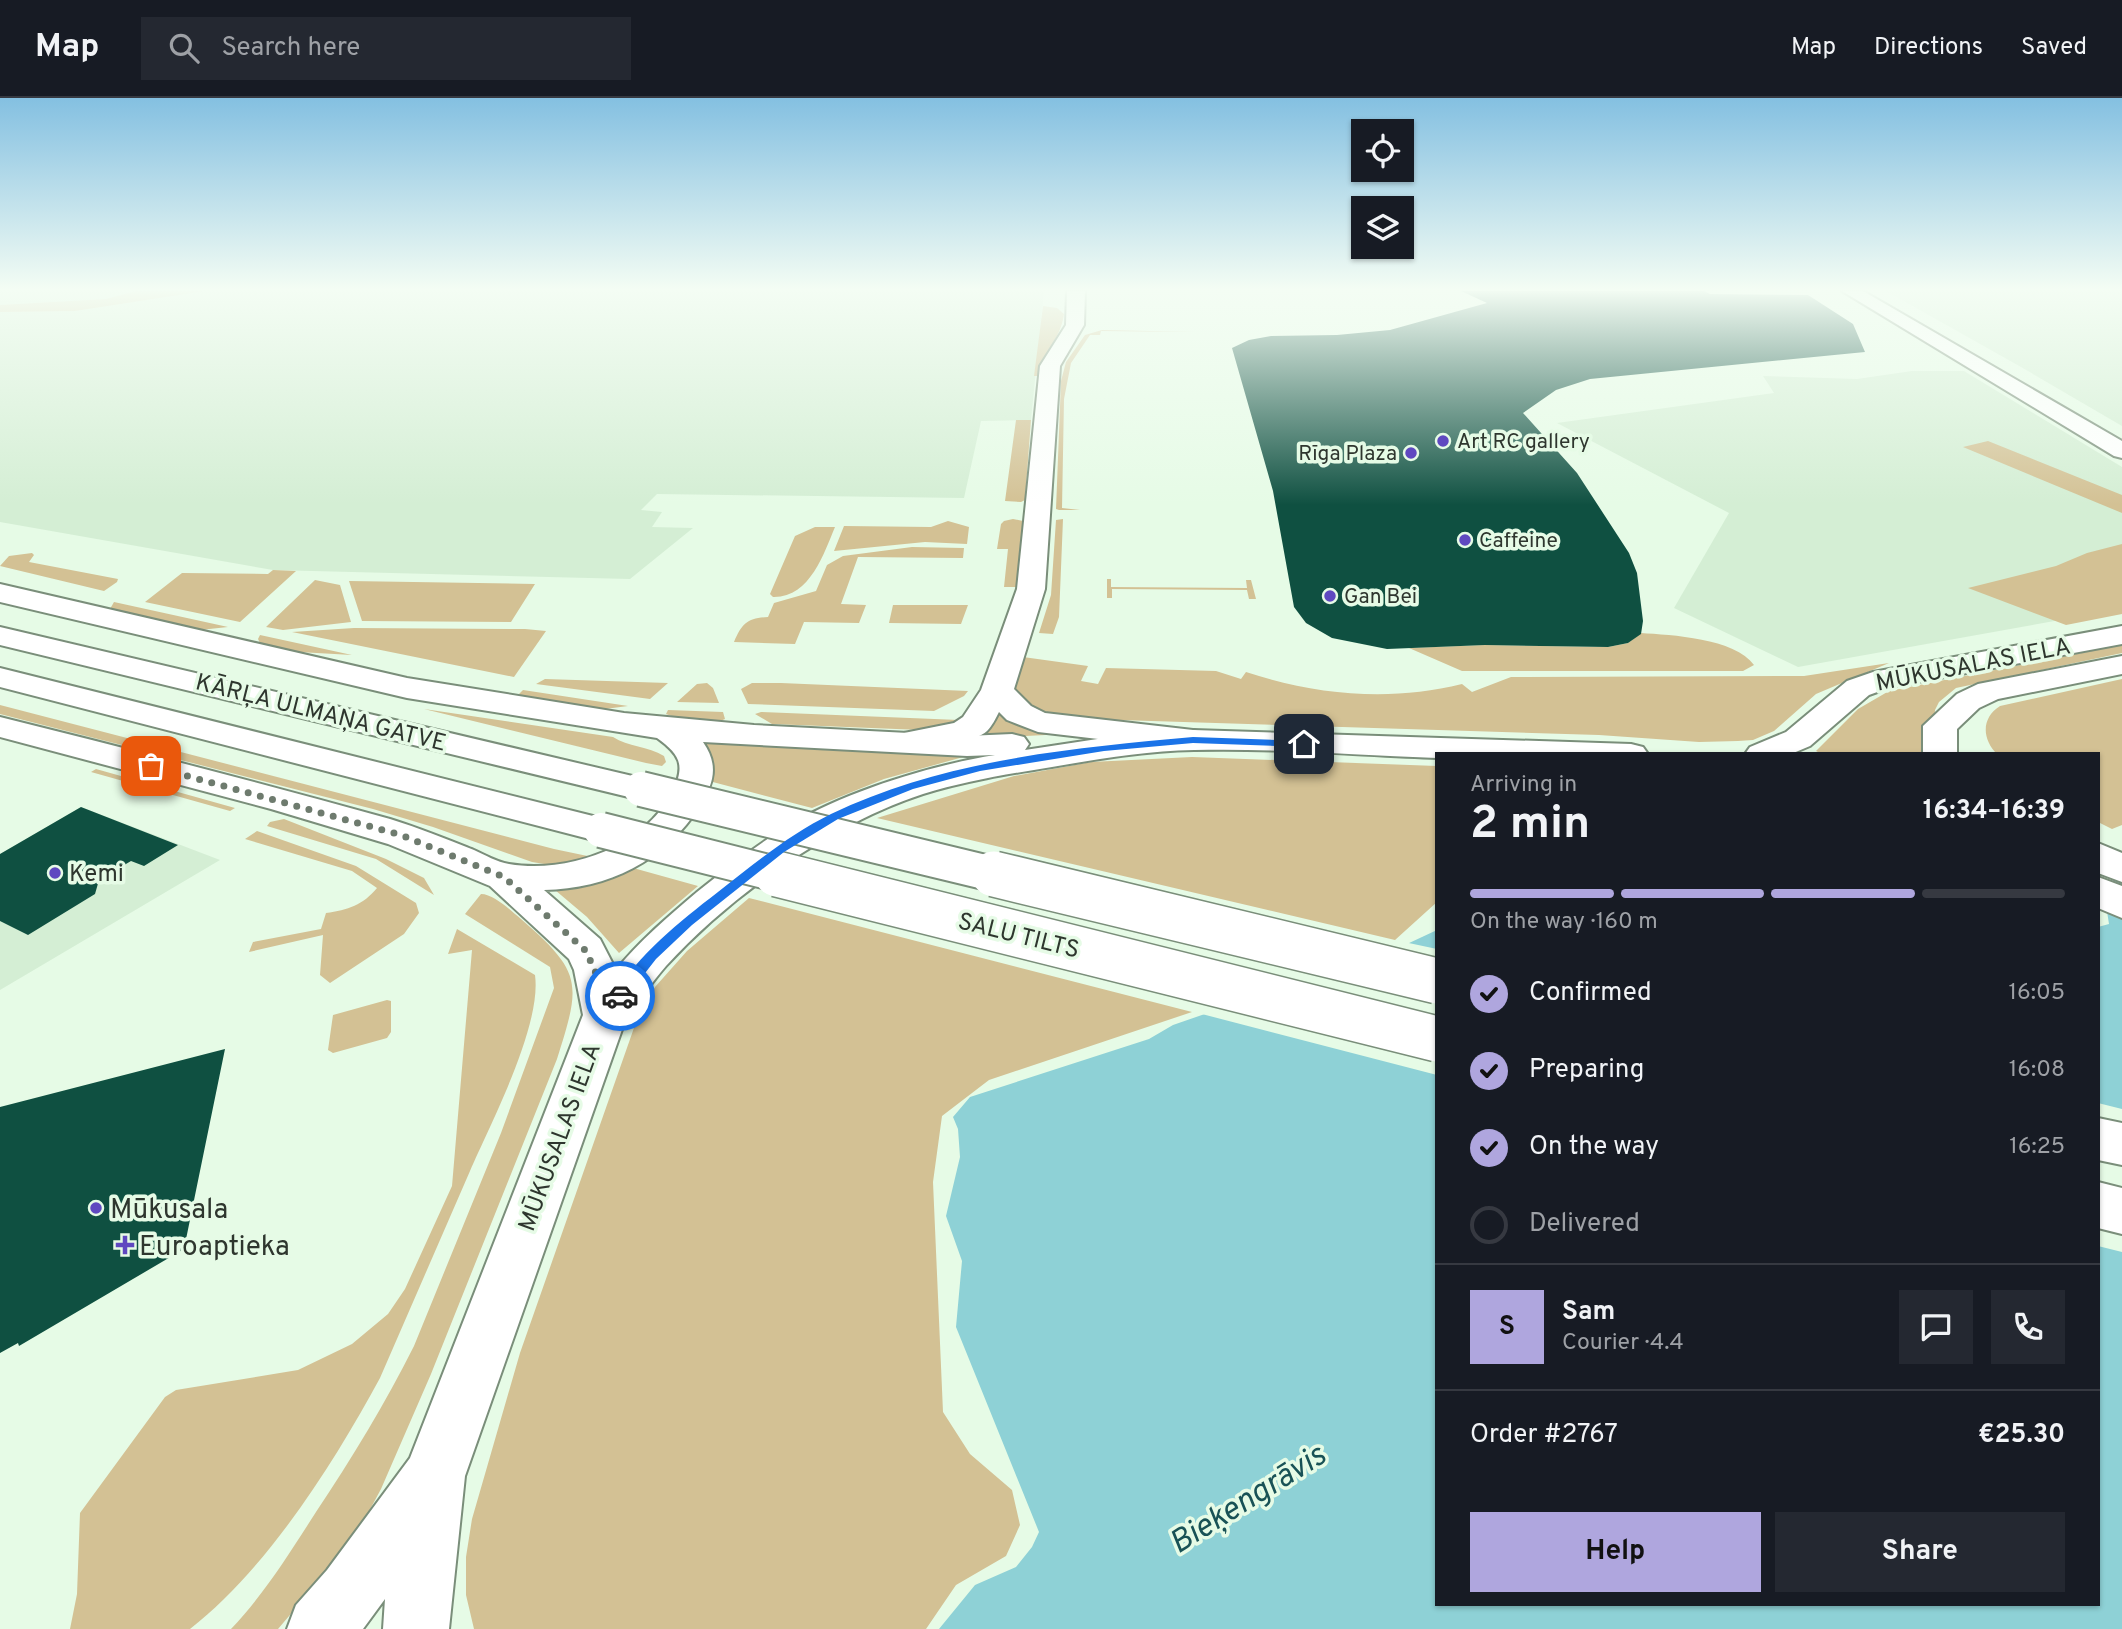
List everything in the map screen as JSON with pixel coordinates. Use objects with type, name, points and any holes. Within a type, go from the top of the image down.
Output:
[{"type":"main road","points":[[911,741],[964,731],[975,724],[997,690],[1031,589],[1035,514],[1052,362]]},
{"type":"main road","points":[[1971,362],[2122,451]]},
{"type":"main road","points":[[0,593],[407,688],[667,729],[967,746],[1100,740],[1193,740]]},
{"type":"main road","name":"MŪKUSALAS IELA","points":[[1767,752],[1798,739],[1858,688],[1884,679],[2122,635]]},
{"type":"main road","name":"KĀRĻA ULMAŅA GATVE","points":[[0,636],[1435,981]]},
{"type":"main road","name":"MŪKUSALAS IELA","points":[[1940,752],[1940,726],[1968,701],[1989,691],[2122,665]]},
{"type":"main road","name":"KĀRĻA ULMAŅA GATVE","points":[[0,677],[601,830]]},
{"type":"main road","points":[[997,690],[1019,713],[1038,722],[1193,740]]},
{"type":"main road","name":"MŪKUSALAS IELA","points":[[1968,701],[1960,721],[1963,743],[1969,752]]},
{"type":"main road","points":[[0,727],[388,832],[504,877],[585,950],[595,970],[605,1015]]},
{"type":"main road","points":[[504,877],[559,876],[598,869],[642,847],[663,829],[679,810],[698,773],[696,759],[688,744],[667,729]]},
{"type":"main road","name":"MŪKUSALAS IELA","points":[[416,1629],[434,1476],[605,1015],[651,956],[688,922],[780,849],[835,817],[909,786],[980,768],[1093,749],[1193,740],[1568,752]]},
{"type":"main road","name":"SALU TILTS","points":[[601,830],[1435,1039]]},
{"type":"main road","points":[[2100,857],[2122,869]]},
{"type":"main road","points":[[2100,891],[2122,904]]},
{"type":"main road","points":[[2100,1139],[2122,1144]]},
{"type":"main road","points":[[2100,1206],[2122,1211]]},
{"type":"main road","name":"MŪKUSALAS IELA","points":[[320,1629],[350,1593],[434,1476]]},
{"type":"shaded area","points":[[0,362],[1037,362],[1031,420],[981,421],[964,498],[657,494],[641,510],[662,512],[652,527],[693,528],[630,579],[273,570],[0,522]]},
{"type":"shaded area","points":[[1036,362],[1042,362],[1038,376],[1034,376]]},
{"type":"shaded area","points":[[1066,362],[1071,362],[1064,399],[1062,508],[1080,510],[1056,509],[1061,381]]},
{"type":"shaded area","points":[[2013,362],[2122,362],[2122,426]]},
{"type":"shaded area","points":[[1912,371],[1964,371],[2122,467],[2122,609],[1798,667],[1674,608],[1729,513],[1557,423],[1774,393],[1763,376],[1857,379]]},
{"type":"shaded area","points":[[1016,420],[1031,420],[1025,500],[1021,502],[1005,501]]},
{"type":"shaded area","points":[[1988,441],[2122,495],[2122,513],[1963,447]]},
{"type":"shaded area","points":[[1013,519],[1023,521],[1024,524],[1018,587],[1004,587],[1008,549],[997,549],[1001,524]]},
{"type":"shaded area","points":[[1063,519],[1059,617],[1053,634],[1039,633],[1051,595],[1056,520]]},
{"type":"shaded area","points":[[948,521],[969,527],[967,544],[925,542],[834,551],[844,526],[931,527]]},
{"type":"shaded area","points":[[815,527],[835,527],[814,572],[797,590],[773,597],[770,594],[795,536]]},
{"type":"shaded area","points":[[2122,544],[2122,614],[2066,625],[1968,588],[2056,566],[2087,553]]},
{"type":"shaded area","points":[[912,547],[964,548],[963,558],[858,557],[841,604],[866,605],[859,623],[804,622],[795,644],[734,642],[746,623],[768,617],[774,603],[816,591],[827,565],[843,556]]},
{"type":"shaded area","points":[[34,555],[29,562],[118,579],[104,591],[0,566],[9,556]]},
{"type":"shaded area","points":[[273,570],[296,571],[240,622],[145,602],[182,573],[268,574]]},
{"type":"shaded area","points":[[1107,579],[1111,579],[1111,587],[1247,588],[1246,580],[1251,580],[1256,599],[1249,599],[1247,590],[1112,589],[1112,598],[1107,598]]},
{"type":"shaded area","points":[[315,580],[340,585],[351,622],[283,630],[266,627]]},
{"type":"shaded area","points":[[349,581],[535,584],[511,622],[362,621]]},
{"type":"shaded area","points":[[114,602],[228,627],[200,630],[110,609]]},
{"type":"shaded area","points":[[893,605],[968,605],[961,624],[889,623]]},
{"type":"shaded area","points":[[354,628],[546,631],[514,677],[292,632]]},
{"type":"shaded area","points":[[1641,633],[1685,637],[1718,644],[1745,656],[1754,665],[1743,671],[1462,671],[1409,648],[1485,645],[1608,647],[1628,643]]},
{"type":"shaded area","points":[[260,635],[352,655],[299,652],[260,643]]},
{"type":"shaded area","points":[[2122,645],[2122,653],[1956,688],[1939,702],[1935,710],[1933,752],[1816,751],[1858,709],[1889,691]]},
{"type":"shaded area","points":[[1023,657],[1088,666],[1081,681],[1098,684],[1106,668],[1216,671],[1241,679],[1246,672],[1326,691],[1380,694],[1435,690],[1462,684],[1472,692],[1511,677],[1804,676],[1889,663],[1816,694],[1774,731],[1753,740],[1699,742],[1599,735],[1055,718],[1016,699],[1013,686]]},
{"type":"shaded area","points":[[545,679],[668,683],[650,699],[536,684]]},
{"type":"shaded area","points":[[2122,679],[2122,825],[2112,829],[2100,823],[2100,752],[1995,752],[1988,742],[1986,729],[1989,716],[2000,706]]},
{"type":"shaded area","points":[[707,683],[713,688],[719,703],[677,702],[697,684]]},
{"type":"shaded area","points":[[752,683],[968,691],[964,696],[934,711],[748,704],[741,689]]},
{"type":"shaded area","points":[[523,690],[628,706],[605,709],[522,696],[519,694]]},
{"type":"shaded area","points":[[0,705],[597,858],[557,866],[532,862],[373,809],[0,714]]},
{"type":"shaded area","points":[[424,709],[613,737],[658,753],[664,756],[666,762],[662,766],[646,763]]},
{"type":"shaded area","points":[[668,710],[723,712],[725,719],[712,722],[688,720],[666,714]]},
{"type":"shaded area","points":[[761,712],[959,720],[951,725],[921,730],[772,724],[755,714]]},
{"type":"shaded area","points":[[1000,712],[1065,734],[971,739]]},
{"type":"shaded area","points":[[701,742],[823,750],[974,754],[884,779],[812,808],[709,781],[711,760]]},
{"type":"shaded area","points":[[1192,757],[1435,766],[1435,904],[1395,940],[877,818],[1014,776],[1091,762]]},
{"type":"shaded area","points":[[96,769],[235,808],[230,811],[91,772]]},
{"type":"shaded area","points":[[81,807],[220,860],[0,990],[0,854]]},
{"type":"shaded area","points":[[284,819],[386,859],[424,878],[434,895],[376,859],[267,826],[270,822]]},
{"type":"shaded area","points":[[257,831],[356,866],[416,903],[419,913],[404,934],[330,983],[320,975],[323,935],[249,952],[253,942],[321,929],[326,913],[354,906],[377,888],[352,871],[245,839]]},
{"type":"shaded area","points":[[626,866],[698,886],[619,953],[587,917],[555,890],[605,877]]},
{"type":"shaded area","points":[[481,894],[497,900],[521,919],[556,953],[566,967],[573,996],[557,1059],[431,1374],[367,1515],[329,1569],[278,1629],[231,1629],[276,1573],[329,1492],[380,1410],[414,1346],[501,1133],[554,988],[550,967],[465,914]]},
{"type":"shaded area","points":[[749,898],[1192,1012],[989,1080],[942,1116],[933,1182],[943,1412],[970,1454],[1012,1490],[1020,1525],[1006,1556],[956,1585],[926,1629],[474,1629],[466,1595],[466,1557],[472,1519],[520,1353],[635,1025],[655,987],[687,951]]},
{"type":"shaded area","points":[[457,929],[535,975],[531,1020],[502,1101],[380,1378],[342,1445],[297,1513],[246,1576],[190,1629],[70,1629],[77,1594],[80,1513],[165,1397],[176,1390],[298,1370],[352,1344],[388,1314],[405,1289],[452,1186],[472,950],[448,954]]},
{"type":"shaded area","points":[[391,1001],[391,1032],[387,1038],[333,1053],[328,1050],[333,1015]]},
{"type":"water","name":"Bieķengrāvis","points":[[2122,875],[2122,1629],[939,1629],[975,1585],[1016,1567],[1032,1547],[1039,1532],[956,1327],[962,1261],[946,1216],[960,1157],[958,1129],[953,1117],[970,1097],[1149,1039],[1173,1025],[1407,944],[1435,931],[1435,1606],[2100,1606],[2100,926],[2109,924],[2103,886]]},
{"type":"pier","points":[[1404,942],[1435,949],[1435,1074],[1198,1013]]},
{"type":"pier","points":[[2100,1104],[2122,1109],[2122,1252],[2100,1246]]},
{"type":"building","name":"Rīga Plaza","points":[[1236,362],[1759,362],[1590,379],[1556,390],[1523,413],[1577,473],[1629,553],[1637,573],[1643,621],[1641,634],[1628,643],[1608,647],[1485,645],[1387,649],[1332,638],[1306,623],[1294,607],[1273,491]]},
{"type":"building","name":"Kemi","points":[[81,807],[178,845],[144,866],[131,861],[99,880],[95,894],[28,935],[0,921],[0,854]]},
{"type":"building","name":"Mūkusala","points":[[225,1049],[184,1249],[19,1346],[18,1343],[0,1353],[0,1107]]},
{"type":"way so far","points":[[151,766],[401,835],[504,877],[585,950],[595,970],[605,1015],[620,996]]},
{"type":"place","name":"Art RC gallery","points":[[1443,441]]},
{"type":"place","name":"Rīga Plaza","points":[[1411,453]]},
{"type":"place","name":"Caffeine","points":[[1465,540]]},
{"type":"place","name":"Gan Bei","points":[[1330,596]]},
{"type":"place","name":"Kemi","points":[[55,873]]},
{"type":"place","name":"Mūkusala","points":[[96,1208]]},
{"type":"place","name":"Euroaptieka","points":[[125,1245]]},
{"type":"route","points":[[620,996],[651,956],[688,922],[780,849],[835,817],[909,786],[980,768],[1104,748],[1193,740],[1304,744]]}]
